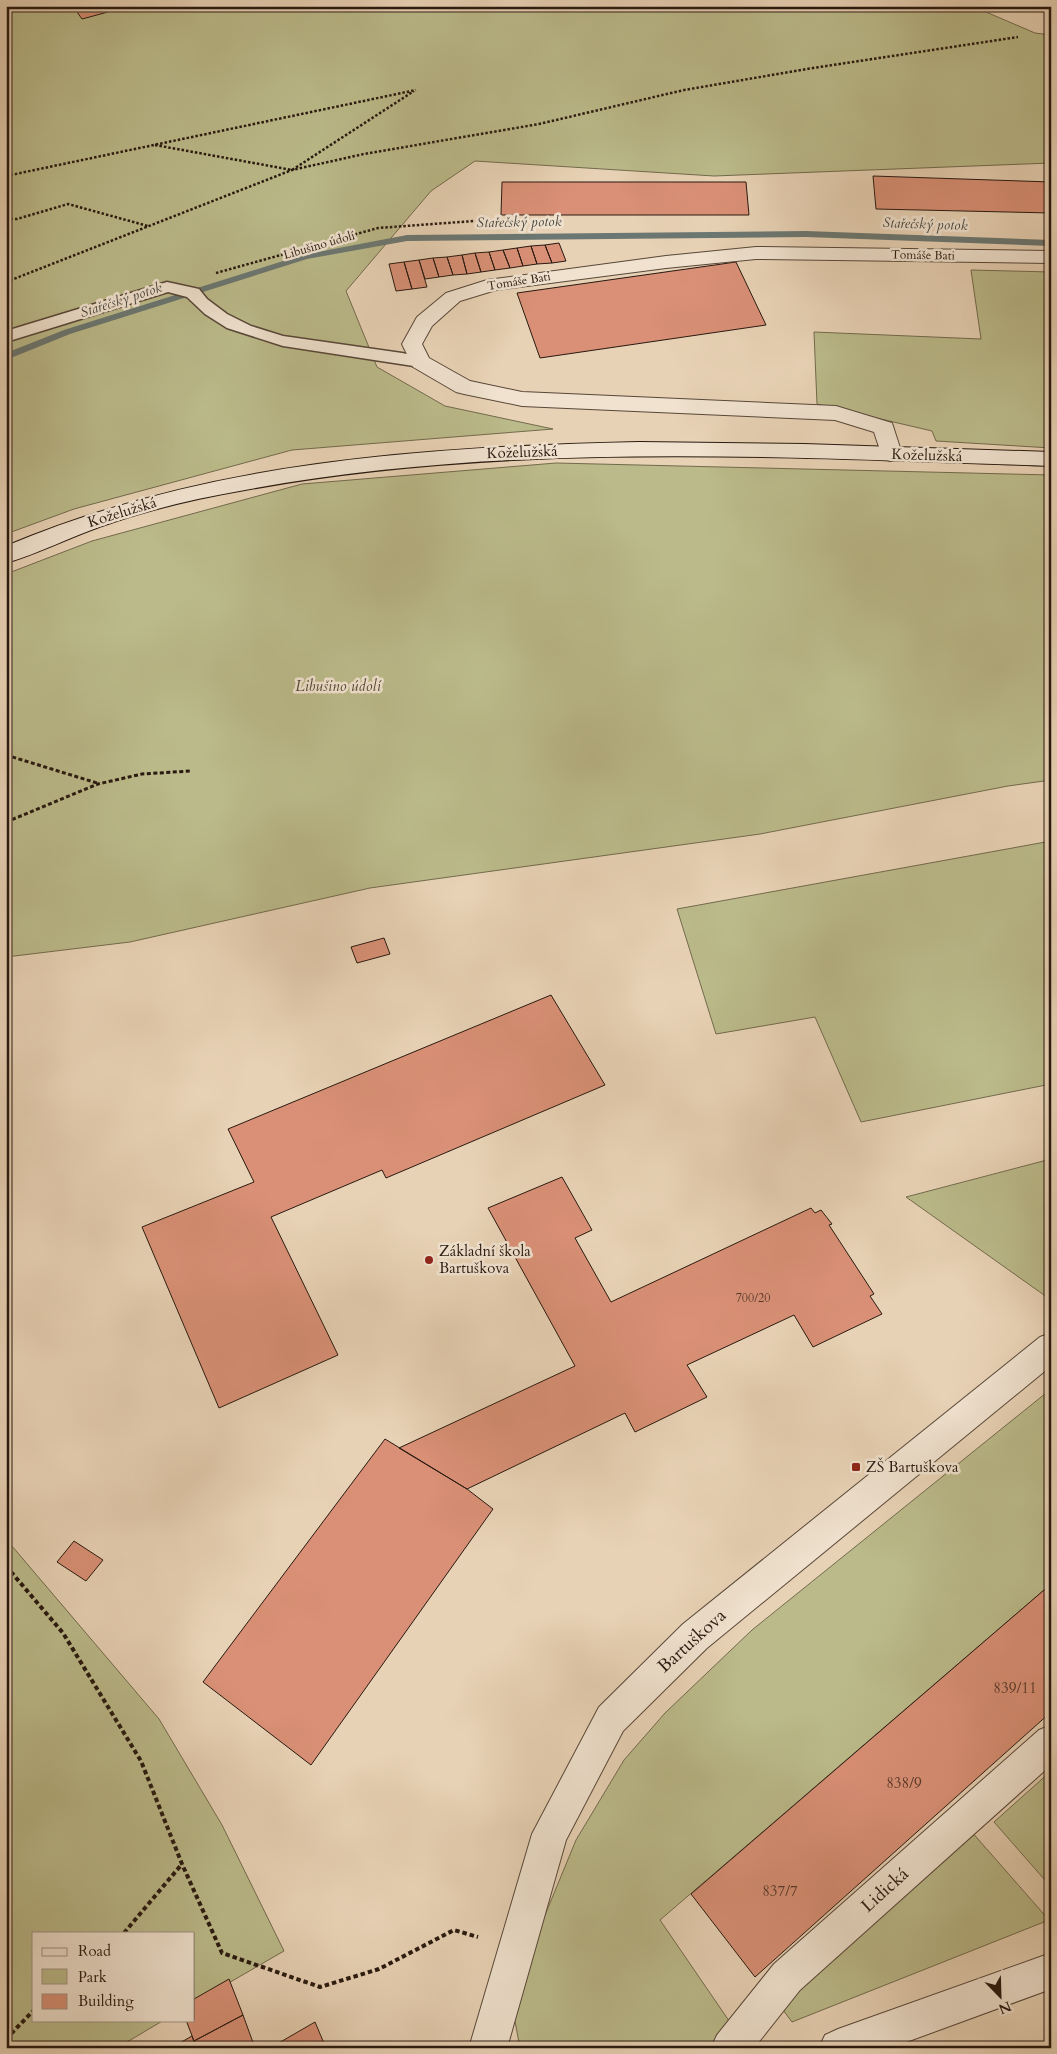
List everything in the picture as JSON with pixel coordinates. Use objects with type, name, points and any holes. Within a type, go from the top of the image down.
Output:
[{"type":"street","name":"Tomáše Bati","points":[[420,362],[412,344],[424,322],[453,297],[494,284],[666,262],[756,253],[1051,258]]},
{"type":"street","points":[[420,362],[464,386],[522,399],[836,414],[884,428],[892,454]]},
{"type":"street","name":"Koželužská","points":[[6,555],[82,524],[136,506],[192,492],[256,480],[365,465],[465,455],[556,450],[714,450],[1051,459]]},
{"type":"street","name":"Bartuškova","points":[[488,2048],[550,1834],[611,1719],[694,1636],[1051,1347]]},
{"type":"street","name":"Lidická","points":[[730,2048],[787,1977],[1051,1742]]},
{"type":"street","points":[[838,2048],[1051,1971]]},
{"type":"lane","points":[[6,337],[167,287],[193,293],[200,304],[232,324],[266,337],[420,362]]},
{"type":"path","points":[[6,282],[292,170],[364,154],[539,124],[684,90],[813,68],[1018,37]]},
{"type":"path","points":[[6,176],[153,145],[416,90],[292,170],[153,145]]},
{"type":"path","points":[[6,220],[17,219],[68,204],[148,226]]},
{"type":"path","name":"Libušino údolí","points":[[167,287],[378,228],[474,221]]},
{"type":"path","points":[[6,754],[98,784]]},
{"type":"path","points":[[6,822],[98,784],[142,774],[190,771]]},
{"type":"path","points":[[6,1566],[63,1633],[141,1761],[182,1864],[222,1953],[320,1987],[379,1969],[454,1930],[517,1947]]},
{"type":"path","points":[[125,1932],[182,1864]]},
{"type":"path","points":[[6,2039],[32,2012]]},
{"type":"green space","points":[[6,6],[972,6],[1035,33],[1051,35],[1051,163],[714,176],[475,161],[431,191],[346,291],[377,367],[445,406],[553,429],[292,450],[74,509],[6,534]]},
{"type":"green space","points":[[971,270],[1051,272],[1051,448],[936,441],[932,431],[817,404],[814,332],[981,339]]},
{"type":"green space","name":"Libušino údolí","points":[[556,463],[1051,475],[1051,780],[1008,786],[760,834],[370,888],[130,942],[6,957],[6,574],[92,541],[302,484]]},
{"type":"green space","points":[[1051,841],[1051,1084],[861,1122],[815,1017],[716,1034],[677,909]]},
{"type":"green space","points":[[1051,1159],[1051,1300],[906,1197]]},
{"type":"green space","points":[[1051,1389],[1051,1584],[660,1920],[736,2031],[702,2048],[520,2048],[514,2016],[531,1949],[576,1840],[624,1760],[665,1713],[752,1630]]},
{"type":"green space","points":[[6,1539],[159,1719],[222,1825],[284,1951],[195,2002],[195,1932],[32,1932],[32,2022],[161,2022],[117,2048],[6,2048]]},
{"type":"green space","points":[[1051,1771],[1051,1887],[994,1822]]},
{"type":"green space","points":[[970,1830],[1049,1920],[792,2022],[777,2002]]},
{"type":"building","points":[[86,6],[103,6],[108,12],[82,19],[75,9]]},
{"type":"building","points":[[873,176],[1051,182],[1051,213],[876,209]]},
{"type":"building","points":[[502,182],[746,182],[749,215],[501,215]]},
{"type":"building","points":[[559,243],[566,261],[552,263],[545,245]]},
{"type":"building","points":[[545,245],[552,263],[537,264],[531,246]]},
{"type":"building","points":[[531,246],[537,264],[523,266],[517,248]]},
{"type":"building","points":[[517,248],[523,266],[510,268],[503,250]]},
{"type":"building","points":[[503,250],[510,268],[495,270],[489,252]]},
{"type":"building","points":[[489,252],[495,270],[481,272],[475,253]]},
{"type":"building","points":[[475,253],[481,272],[467,274],[462,255]]},
{"type":"building","points":[[462,255],[467,274],[453,275],[447,257]]},
{"type":"building","points":[[447,257],[453,275],[439,277],[433,258]]},
{"type":"building","points":[[433,258],[439,277],[425,279],[419,260]]},
{"type":"building","points":[[419,260],[427,287],[412,289],[404,262]]},
{"type":"building","points":[[404,262],[412,289],[396,291],[389,264]]},
{"type":"building","points":[[736,262],[766,325],[540,358],[517,293]]},
{"type":"building","points":[[384,938],[390,954],[357,963],[351,947]]},
{"type":"building","points":[[551,995],[605,1085],[386,1178],[382,1170],[271,1217],[338,1355],[219,1408],[142,1227],[254,1182],[228,1129]]},
{"type":"building","points":[[562,1177],[592,1230],[575,1238],[611,1302],[811,1208],[815,1213],[821,1210],[832,1224],[829,1225],[874,1294],[870,1296],[882,1314],[813,1347],[794,1315],[687,1365],[707,1397],[635,1432],[625,1413],[467,1489],[399,1448],[575,1366],[488,1208]]},
{"type":"building","points":[[385,1439],[467,1489],[493,1509],[311,1765],[203,1682]]},
{"type":"building","points":[[74,1541],[103,1560],[86,1581],[57,1562]]},
{"type":"building","points":[[1051,1584],[1051,1712],[755,1977],[691,1894]]},
{"type":"building","points":[[229,1979],[243,2015],[194,2041],[187,2022],[195,2022],[195,1998]]},
{"type":"building","points":[[243,2015],[255,2048],[196,2048],[194,2041]]},
{"type":"building","points":[[315,2022],[326,2048],[270,2048]]},
{"type":"building","points":[[192,2036],[196,2048],[171,2048]]},
{"type":"waterway","name":"Stařečský potok","points":[[6,357],[67,332],[305,257],[407,238],[806,234],[1051,243]]},
{"type":"place","name":"Základní škola Bartuškova","points":[[429,1260]]},
{"type":"place","name":"ZŠ Bartuškova","points":[[856,1467]]}]
